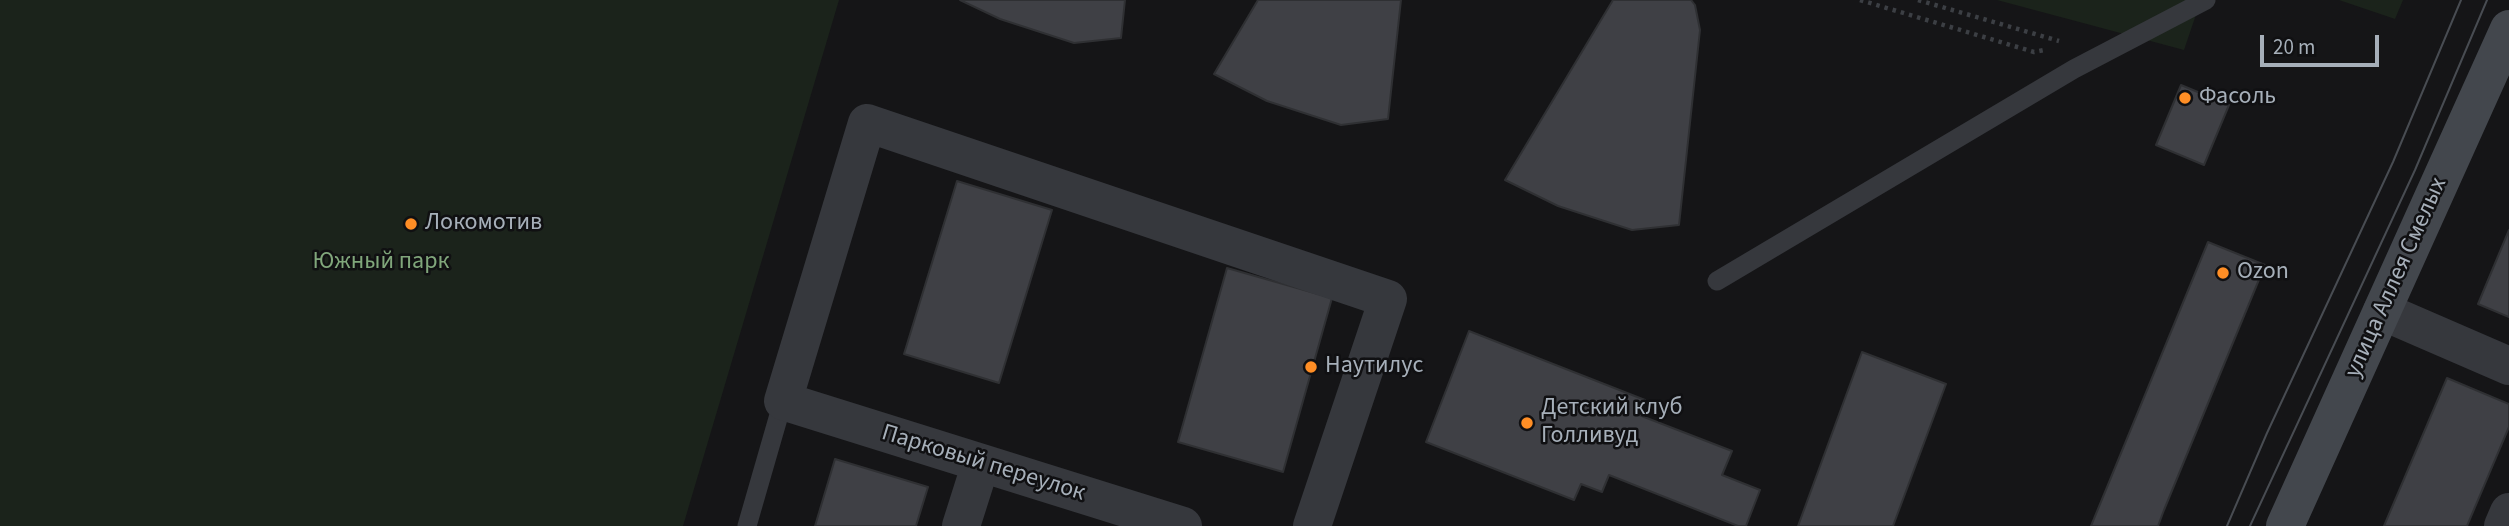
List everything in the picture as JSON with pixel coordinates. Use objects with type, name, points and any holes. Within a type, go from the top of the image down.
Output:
[{"type":"main road","name":"улица Аллея Смелых","points":[[2285,526],[2509,29]]},
{"type":"street","points":[[783,401],[867,123],[1388,299],[1312,526]]},
{"type":"street","points":[[2382,312],[2509,366]]},
{"type":"street","name":"Парковый переулок","points":[[783,401],[1183,526]]},
{"type":"street","points":[[961,526],[981,463]]},
{"type":"street","points":[[2503,526],[2509,512]]},
{"type":"lane","points":[[1717,281],[2074,69],[2206,0]]},
{"type":"lane","points":[[747,526],[783,401]]},
{"type":"path","points":[[1860,0],[2034,52],[2046,50]]},
{"type":"path","points":[[1918,0],[2070,45],[2058,47]]},
{"type":"green space","name":"Южный парк","points":[[0,0],[839,0],[683,526],[0,526]]},
{"type":"green space","points":[[1997,0],[2201,0],[2184,50]]},
{"type":"green space","points":[[2339,0],[2403,0],[2395,19]]},
{"type":"building","points":[[960,0],[1125,0],[1121,38],[1074,43],[1000,19]]},
{"type":"building","points":[[1258,0],[1401,0],[1388,119],[1341,125],[1267,101],[1214,74]]},
{"type":"building","points":[[1613,0],[1691,0],[1695,5],[1700,30],[1679,225],[1632,230],[1558,206],[1505,180]]},
{"type":"building","points":[[2181,85],[2229,105],[2204,165],[2156,145]]},
{"type":"building","points":[[957,181],[1052,210],[999,383],[904,354]]},
{"type":"building","points":[[2509,230],[2509,317],[2478,304]]},
{"type":"building","points":[[2208,242],[2265,265],[2158,526],[2091,526]]},
{"type":"building","points":[[1227,268],[1332,298],[1283,472],[1178,442]]},
{"type":"building","points":[[1469,331],[1645,400],[1639,415],[1732,451],[1722,475],[1760,490],[1746,526],[1738,526],[1609,475],[1602,492],[1581,484],[1574,500],[1426,442]]},
{"type":"building","points":[[1862,352],[1946,384],[1893,526],[1798,526]]},
{"type":"building","points":[[2447,378],[2509,404],[2509,427],[2467,526],[2384,526]]},
{"type":"building","points":[[835,459],[928,487],[916,526],[815,526]]},
{"type":"tram line","points":[[2227,526],[2267,433],[2393,162],[2461,0]]},
{"type":"tram line","points":[[2250,526],[2415,170],[2487,0]]},
{"type":"place","name":"Фасоль","points":[[2185,98]]},
{"type":"place","name":"Локомотив","points":[[411,224]]},
{"type":"place","name":"Ozon","points":[[2223,273]]},
{"type":"place","name":"Наутилус","points":[[1311,367]]},
{"type":"place","name":"Детский клуб Голливуд","points":[[1527,423]]}]
